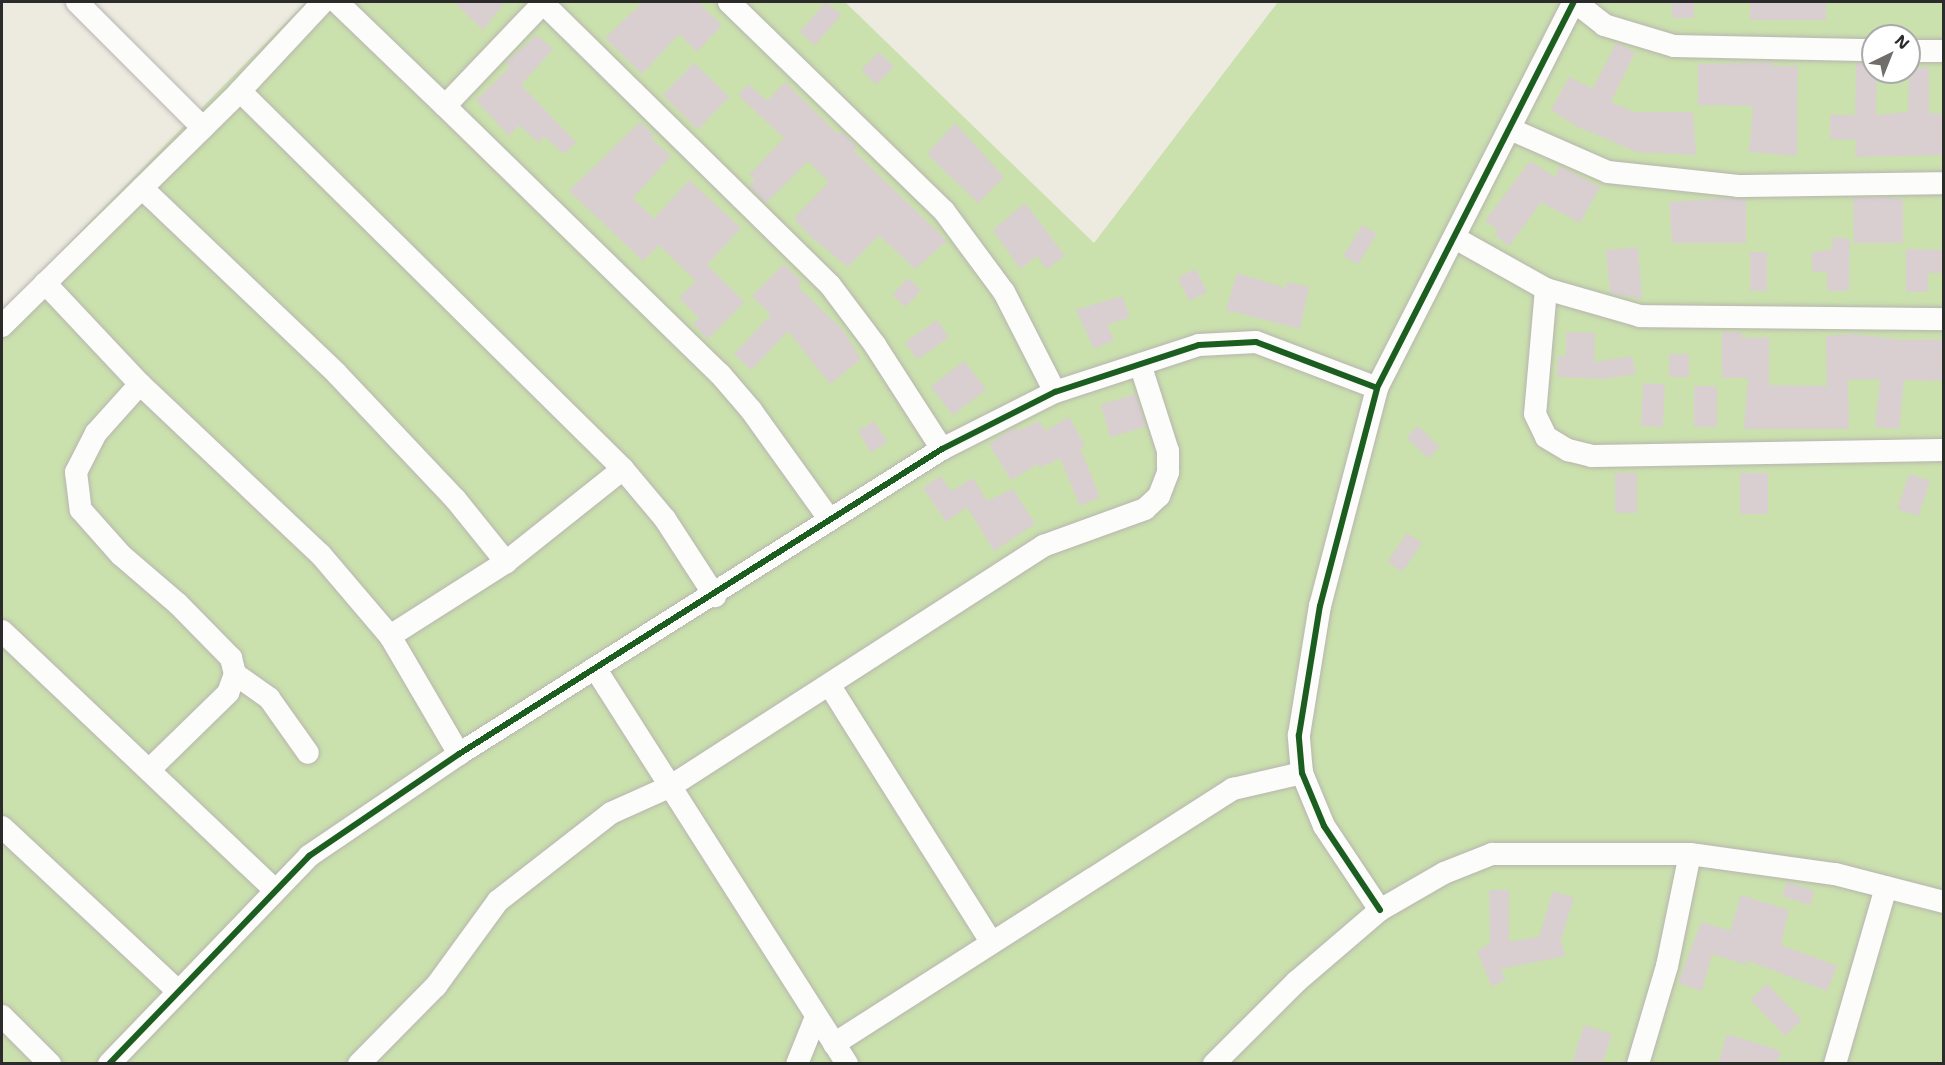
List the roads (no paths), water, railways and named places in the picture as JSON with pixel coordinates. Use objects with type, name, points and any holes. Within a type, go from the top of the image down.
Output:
[{"type":"street","points":[[77,2],[203,128]]},
{"type":"street","points":[[2,326],[240,91],[323,2]]},
{"type":"street","points":[[337,2],[720,374],[751,410],[830,520]]},
{"type":"street","points":[[445,106],[543,2],[830,285],[875,345],[942,449]]},
{"type":"street","points":[[729,2],[944,211],[1004,292],[1055,392]]},
{"type":"street","points":[[1380,910],[1324,826],[1302,773],[1299,735],[1320,606],[1377,388],[1574,2],[1604,25],[1674,46],[1861,50]]},
{"type":"street","points":[[1921,51],[1944,51]]},
{"type":"street","points":[[240,91],[623,469],[665,519],[715,596]]},
{"type":"street","points":[[1510,129],[1608,172],[1738,186],[1944,183]]},
{"type":"street","points":[[142,188],[337,374],[456,500],[506,562]]},
{"type":"street","points":[[1455,238],[1546,290],[1640,316],[1944,319]]},
{"type":"street","points":[[45,283],[140,384],[321,555],[390,636],[459,754]]},
{"type":"street","points":[[1546,290],[1535,414],[1546,437],[1568,450],[1593,456],[1944,450]]},
{"type":"street","points":[[109,1064],[274,889],[309,856],[459,754],[715,596],[942,449],[1055,392],[1198,345],[1256,342],[1377,388]]},
{"type":"street","points":[[359,1064],[436,986],[498,901],[612,813],[671,786],[830,686],[1043,546],[1145,510],[1159,496],[1168,472],[1168,451],[1140,364]]},
{"type":"street","points":[[140,384],[96,433],[76,472],[81,510],[121,555],[178,604],[231,658],[235,674],[228,693],[150,769]]},
{"type":"street","points":[[390,636],[506,562],[623,469]]},
{"type":"street","points":[[2,631],[274,889]]},
{"type":"street","points":[[595,668],[847,1064]]},
{"type":"street","points":[[235,674],[269,698],[308,753]]},
{"type":"street","points":[[830,686],[991,942]]},
{"type":"street","points":[[834,1044],[1233,789],[1302,773]]},
{"type":"street","points":[[2,827],[178,991]]},
{"type":"street","points":[[1214,1064],[1296,981],[1380,910],[1444,873],[1492,854],[1690,854],[1835,874],[1944,902]]},
{"type":"street","points":[[1638,1064],[1667,966],[1690,854]]},
{"type":"street","points":[[1835,1064],[1886,887]]},
{"type":"street","points":[[2,1017],[50,1064]]},
{"type":"street","points":[[796,1064],[816,1017]]}]
